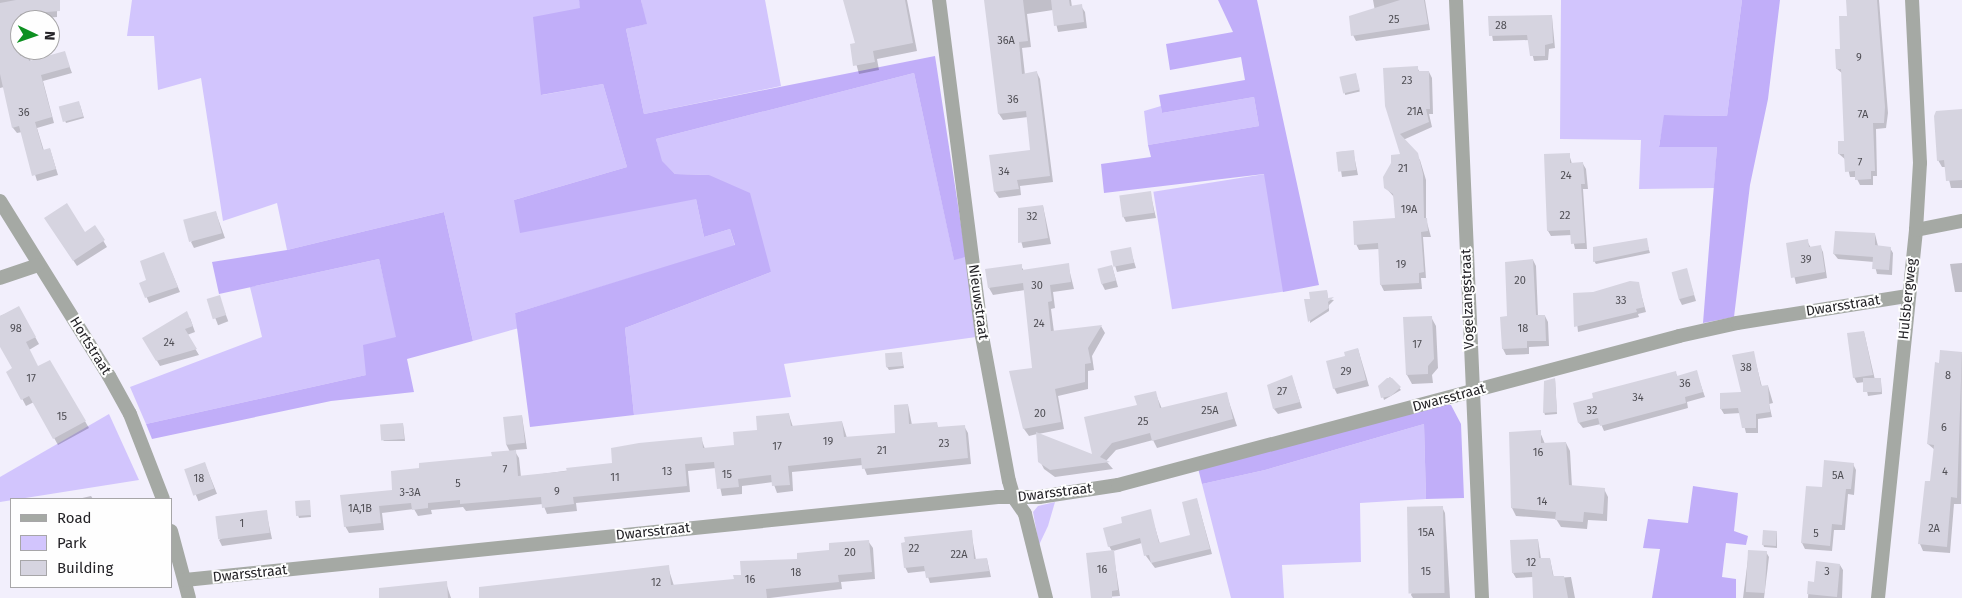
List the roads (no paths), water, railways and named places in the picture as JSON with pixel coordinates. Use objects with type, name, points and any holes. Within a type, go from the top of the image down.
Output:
[{"type":"street","name":"Nieuwstraat","points":[[939,0],[982,336],[1014,498],[1025,514],[1046,598]]},
{"type":"street","name":"Vogelzangstraat","points":[[1456,0],[1482,598]]},
{"type":"street","name":"Hulsbergweg","points":[[1878,598],[1916,230],[1920,163],[1912,0]]},
{"type":"street","name":"Hortstraat","points":[[0,201],[130,414],[163,498]]},
{"type":"street","points":[[1916,230],[1962,221]]},
{"type":"street","points":[[0,278],[38,265]]},
{"type":"street","name":"Dwarsstraat","points":[[184,580],[998,496],[1014,498],[1039,497],[1118,485],[1737,323],[1908,296]]},
{"type":"street","points":[[172,535],[189,598]]}]
